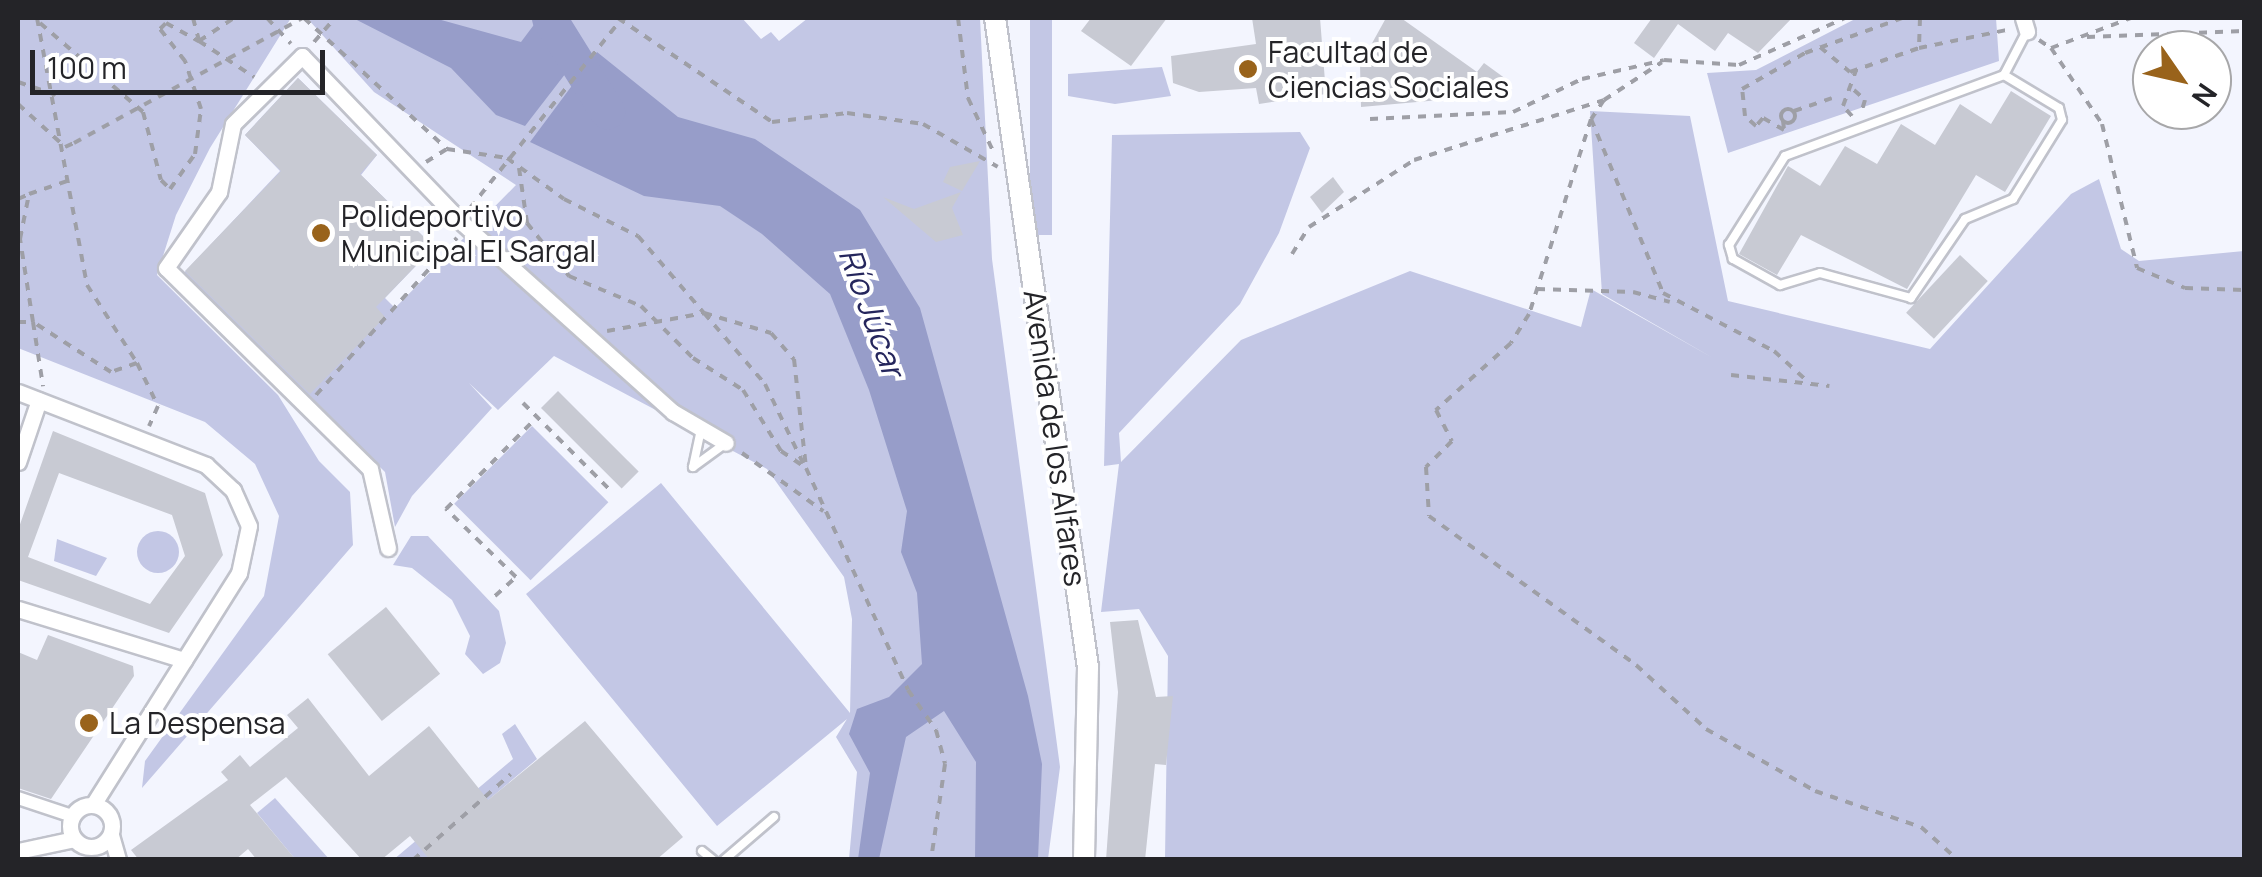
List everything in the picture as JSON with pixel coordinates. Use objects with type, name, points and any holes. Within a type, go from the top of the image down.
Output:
[{"type":"street","name":"Avenida de los Alfares","points":[[995,18],[1088,667],[1084,860]]},
{"type":"street","points":[[388,548],[370,469],[166,268],[219,192],[233,124],[302,56],[463,224],[586,336],[701,428],[726,443]]},
{"type":"street","points":[[18,392],[142,438],[219,474],[249,526],[239,573],[93,805],[72,816],[18,798]]},
{"type":"street","points":[[18,462],[40,400]]},
{"type":"street","points":[[18,609],[184,660]]},
{"type":"street","points":[[93,805],[108,814],[118,860]]},
{"type":"street","points":[[72,816],[83,848]]},
{"type":"street","points":[[66,860],[111,835]]},
{"type":"street","points":[[18,851],[83,848]]},
{"type":"lane","points":[[2004,74],[2059,108],[2062,120],[2012,199],[1965,219],[1911,298],[1820,273],[1780,285],[1733,260],[1729,245],[1785,156],[2004,74],[2025,24]]},
{"type":"lane","points":[[701,428],[693,467],[726,443]]},
{"type":"lane","points":[[724,860],[774,816]]},
{"type":"lane","points":[[702,851],[713,860]]},
{"type":"path","points":[[192,18],[199,41]]},
{"type":"path","points":[[199,41],[234,18]]},
{"type":"path","points":[[268,18],[302,56],[335,18]]},
{"type":"path","points":[[65,148],[303,18],[323,31],[447,150],[507,158],[638,236],[765,384],[908,690],[936,730],[945,764],[931,860]]},
{"type":"path","points":[[306,405],[463,224],[507,158],[598,39],[619,19],[772,122],[848,113],[923,124],[1007,172],[968,98],[958,18]]},
{"type":"path","points":[[1370,119],[1513,112],[1582,79],[1664,60],[1738,65],[1845,18]]},
{"type":"path","points":[[1832,98],[1794,112],[1786,109],[1784,130],[1763,118],[1756,126],[1745,116],[1742,90],[1820,47],[1902,18]]},
{"type":"path","points":[[1919,48],[1920,18]]},
{"type":"path","points":[[2051,48],[2131,18]]},
{"type":"path","points":[[38,20],[143,112],[160,180],[170,189],[196,154],[200,109],[185,61],[160,29],[166,24],[199,41],[270,88]]},
{"type":"path","points":[[38,20],[56,95],[86,285],[138,363],[158,406],[142,438]]},
{"type":"path","points":[[1820,47],[1840,70],[1856,70],[1985,28],[2025,24],[2051,48],[2102,124],[2137,268],[2185,288],[2244,290]]},
{"type":"path","points":[[2082,38],[2244,31]]},
{"type":"path","points":[[1292,254],[1310,228],[1414,160],[1604,100],[1664,60]]},
{"type":"path","points":[[1854,90],[1866,107],[1850,116],[1844,106],[1854,90],[1856,70]]},
{"type":"path","points":[[18,82],[56,95]]},
{"type":"path","points":[[1604,100],[1591,119],[1537,290],[1511,343],[1436,410],[1452,441],[1426,467],[1430,516],[1636,666],[1706,729],[1815,791],[1921,828],[1958,860]]},
{"type":"path","points":[[18,104],[65,148]]},
{"type":"path","points":[[1783,120],[1792,122],[1794,112]]},
{"type":"path","points":[[1591,119],[1622,181],[1650,278],[1673,304]]},
{"type":"path","points":[[409,171],[447,150]]},
{"type":"path","points":[[518,166],[527,223],[569,276],[642,306],[693,358],[743,390],[782,451],[806,468]]},
{"type":"path","points":[[18,200],[68,181]]},
{"type":"path","points":[[30,194],[20,240],[46,375],[40,400]]},
{"type":"path","points":[[1537,290],[1633,292],[1673,304],[1774,352],[1806,379]]},
{"type":"path","points":[[586,336],[704,313],[770,332],[794,359],[806,468]]},
{"type":"path","points":[[18,322],[33,322],[110,372],[138,363]]},
{"type":"path","points":[[1731,375],[1806,379],[1829,386]]},
{"type":"path","points":[[523,403],[611,491]]},
{"type":"path","points":[[495,596],[516,577],[446,508],[537,417]]},
{"type":"path","points":[[726,443],[827,514]]},
{"type":"path","points":[[413,860],[511,774]]},
{"type":"shaded area","points":[[18,18],[291,18],[210,148],[176,215],[157,275],[278,395],[319,461],[350,492],[353,545],[142,788],[145,761],[264,596],[279,516],[255,464],[205,422],[18,348]]},
{"type":"shaded area","points":[[307,18],[742,18],[761,39],[771,32],[779,41],[808,18],[980,18],[992,259],[1060,767],[1048,859],[849,859],[857,772],[836,737],[847,719],[717,826],[526,594],[661,483],[850,713],[852,619],[844,577],[767,469],[554,356],[498,410],[469,383],[492,408],[412,496],[395,527],[385,472],[183,274],[280,171],[245,135],[298,78],[377,155],[361,175],[434,247],[385,298],[395,308],[516,185],[374,92]]},
{"type":"shaded area","points":[[1030,18],[1052,18],[1052,235],[1030,235]]},
{"type":"shaded area","points":[[1857,18],[1996,18],[1999,61],[1728,153],[1707,73],[1756,70]]},
{"type":"shaded area","points":[[1162,67],[1171,96],[1115,104],[1068,96],[1068,74]]},
{"type":"shaded area","points":[[1590,111],[1690,116],[1728,301],[1930,349],[2071,194],[2099,179],[2121,249],[2139,261],[2244,251],[2244,859],[1165,859],[1168,656],[1139,609],[1101,612],[1119,464],[1104,466],[1112,135],[1300,132],[1310,148],[1279,233],[1240,304],[1119,433],[1121,462],[1241,340],[1410,271],[1581,327],[1591,289],[1713,358],[1602,294]]},
{"type":"shaded area","points":[[532,426],[608,502],[531,580],[454,504]]},
{"type":"shaded area","points":[[158,531],[173,537],[179,552],[173,567],[158,573],[143,567],[137,552],[143,537]]},
{"type":"shaded area","points":[[411,536],[428,536],[499,611],[506,643],[500,663],[483,674],[465,654],[470,636],[452,600],[412,568],[393,565]]},
{"type":"shaded area","points":[[57,539],[107,558],[96,576],[54,561]]},
{"type":"shaded area","points":[[515,724],[537,759],[425,853],[430,859],[393,860],[513,759],[502,734]]},
{"type":"shaded area","points":[[275,798],[329,859],[295,859],[257,813]]},
{"type":"water","points":[[353,18],[434,18],[521,42],[539,18],[570,18],[555,21],[569,24],[569,38],[586,47],[525,126],[496,115],[451,68]]},
{"type":"water","name":"Río Júcar","points":[[597,52],[678,117],[755,139],[860,210],[920,308],[1028,696],[1042,764],[1038,859],[975,859],[976,762],[944,711],[906,737],[879,859],[858,859],[870,773],[849,734],[857,709],[889,697],[922,664],[917,593],[901,552],[907,511],[869,390],[830,294],[762,234],[720,206],[644,196],[530,142]]},
{"type":"building","points":[[1091,18],[1167,18],[1131,66],[1081,31]]},
{"type":"building","name":"Facultad de Ciencias Sociales","points":[[1252,18],[1320,18],[1326,94],[1259,104],[1256,88],[1199,92],[1173,83],[1171,56],[1256,44]]},
{"type":"building","points":[[1386,18],[1401,18],[1477,72],[1484,63],[1506,79],[1507,94],[1361,107],[1360,65]]},
{"type":"building","points":[[1652,18],[1792,18],[1758,53],[1728,33],[1715,51],[1678,24],[1654,58],[1634,43]]},
{"type":"building","name":"Polideportivo Municipal El Sargal","points":[[298,78],[377,155],[360,174],[434,247],[376,307],[385,317],[310,394],[185,271],[281,171],[245,135]]},
{"type":"building","points":[[2011,91],[2051,116],[2005,192],[1976,175],[1907,289],[1801,235],[1777,275],[1739,254],[1788,166],[1820,186],[1845,146],[1877,164],[1901,124],[1935,145],[1960,104],[1991,124]]},
{"type":"building","points":[[980,161],[962,191],[943,182],[950,167]]},
{"type":"building","points":[[1333,177],[1344,192],[1322,213],[1310,197]]},
{"type":"building","points":[[961,192],[952,208],[963,235],[936,242],[883,197],[914,209]]},
{"type":"building","points":[[1960,255],[1988,281],[1934,339],[1906,313]]},
{"type":"building","points":[[558,391],[639,472],[622,489],[541,408]]},
{"type":"building","points":[[53,431],[205,493],[223,555],[169,633],[18,580],[18,530]],"holes":[[[59,473],[172,515],[185,556],[150,604],[28,557]]]},
{"type":"building","points":[[386,607],[440,674],[382,721],[328,654]]},
{"type":"building","points":[[1138,620],[1156,697],[1173,696],[1166,765],[1155,764],[1145,860],[1106,860],[1118,692],[1110,622]]},
{"type":"building","points":[[48,635],[133,666],[134,676],[51,799],[18,788],[18,652],[37,660]]},
{"type":"building","points":[[308,698],[369,776],[429,726],[488,800],[585,721],[683,837],[656,860],[430,860],[410,836],[381,860],[362,860],[286,777],[250,805],[296,860],[257,860],[248,849],[235,860],[139,860],[131,850],[228,780],[221,772],[240,755],[250,767],[298,728],[287,715]]},
{"type":"waterway","points":[[549,18],[607,111]]},
{"type":"place","name":"Facultad de Ciencias Sociales","points":[[1248,69]]},
{"type":"place","name":"Polideportivo Municipal El Sargal","points":[[321,233]]},
{"type":"place","name":"La Despensa","points":[[89,723]]}]
